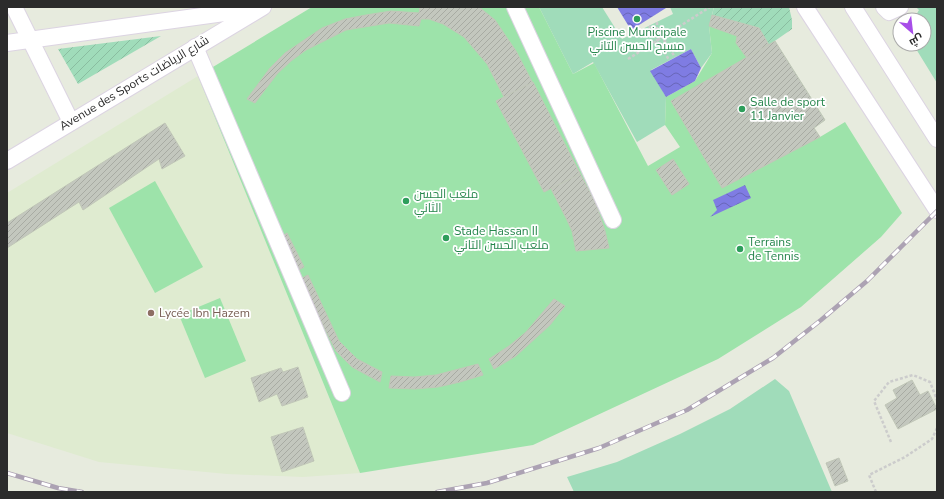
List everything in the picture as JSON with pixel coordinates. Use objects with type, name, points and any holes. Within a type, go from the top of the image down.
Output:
[{"type":"street","points":[[14,7],[71,122]]},
{"type":"street","points":[[515,7],[613,220]]},
{"type":"street","points":[[805,7],[937,210]]},
{"type":"street","points":[[854,7],[937,139]]},
{"type":"street","points":[[884,7],[889,12],[900,7]]},
{"type":"street","points":[[7,43],[262,8]]},
{"type":"street","name":"Avenue des Sports شارع الرياضات","points":[[7,161],[195,46],[262,8]]},
{"type":"street","points":[[195,46],[342,394]]},
{"type":"path","points":[[628,59],[710,7]]},
{"type":"path","points":[[657,22],[657,29],[675,58]]},
{"type":"path","points":[[649,26],[670,60]]},
{"type":"path","points":[[892,442],[874,401],[889,382],[913,375],[930,382],[937,400]]},
{"type":"path","points":[[876,492],[869,475],[905,457],[932,439],[937,428]]},
{"type":"shaded area","name":"Lycée Ibn Hazem","points":[[198,76],[360,473],[303,477],[227,474],[99,462],[7,433],[7,193]]},
{"type":"green space","name":"Stade Hassan II ملعب الحسن التاني","points":[[312,7],[539,7],[573,74],[594,63],[648,166],[680,147],[665,125],[666,97],[695,81],[712,53],[709,26],[712,15],[759,28],[769,45],[775,41],[825,120],[814,128],[820,137],[845,122],[902,213],[881,237],[801,307],[718,359],[533,445],[360,473],[198,76]]},
{"type":"green space","points":[[539,7],[602,7],[622,39],[673,14],[670,7],[714,7],[709,26],[712,53],[701,68],[691,49],[651,70],[666,97],[665,125],[637,142],[593,62],[573,74]]},
{"type":"green space","points":[[714,7],[789,7],[792,20],[792,29],[769,45],[759,28],[712,15]]},
{"type":"green space","points":[[916,7],[937,7],[937,83],[918,52],[932,52],[932,12],[918,12],[919,10]]},
{"type":"green space","points":[[161,36],[78,84],[58,49]]},
{"type":"green space","points":[[155,181],[203,267],[155,293],[109,208]]},
{"type":"green space","points":[[220,298],[246,361],[205,378],[179,315]]},
{"type":"green space","points":[[775,379],[789,391],[832,492],[574,492],[567,477],[617,462],[680,434],[730,409]]},
{"type":"water","name":"Piscine Municipale مسبح الحسن التاني","points":[[617,7],[666,7],[666,8],[631,30]]},
{"type":"water","points":[[691,49],[701,68],[695,81],[666,97],[650,71]]},
{"type":"water","points":[[745,185],[751,198],[710,217],[717,210],[713,200]]},
{"type":"building","points":[[420,7],[479,7],[495,20],[516,51],[596,204],[609,248],[576,251],[572,231],[566,218],[487,64],[464,37],[443,24],[429,19],[421,19],[419,26],[389,23],[346,30],[306,50],[291,61],[277,74],[255,103],[247,99],[270,68],[285,53],[322,28],[345,19],[391,11],[419,13]]},
{"type":"building","points":[[712,15],[759,28],[769,45],[747,58],[736,43],[737,36],[709,26]]},
{"type":"building","name":"Salle de sport 11 Janvier","points":[[775,41],[825,120],[814,128],[820,137],[722,188],[671,101]]},
{"type":"building","points":[[533,82],[580,174],[544,192],[496,101]]},
{"type":"building","points":[[165,123],[185,156],[162,169],[159,159],[83,210],[79,202],[7,248],[7,223]]},
{"type":"building","points":[[673,159],[689,184],[672,195],[656,170]]},
{"type":"building","points":[[287,233],[304,267],[295,272],[279,238]]},
{"type":"building","points":[[308,275],[339,341],[357,359],[382,372],[380,382],[352,367],[336,351],[300,279]]},
{"type":"building","points":[[554,299],[565,306],[550,325],[516,356],[494,369],[489,359],[509,346],[526,332]]},
{"type":"building","points":[[478,364],[483,375],[460,382],[438,387],[415,389],[389,388],[391,376],[414,377],[436,375]]},
{"type":"building","points":[[298,367],[308,397],[282,406],[277,394],[259,402],[251,378],[281,368],[283,372]]},
{"type":"building","points":[[912,380],[920,395],[928,391],[937,409],[898,429],[885,405],[897,398],[893,390]]},
{"type":"building","points":[[303,427],[314,461],[282,472],[271,437]]},
{"type":"building","points":[[839,458],[848,481],[835,486],[826,463]]},
{"type":"railway","points":[[437,492],[487,483],[599,448],[687,410],[773,358],[821,320],[867,281],[937,211]]},
{"type":"railway","points":[[7,473],[58,488],[82,492]]},
{"type":"place","name":"Piscine Municipale مسبح الحسن التاني","points":[[637,19]]},
{"type":"place","name":"Salle de sport 11 Janvier","points":[[742,109]]},
{"type":"place","name":"ملعب الحسن الثاني","points":[[406,201]]},
{"type":"place","name":"Stade Hassan II ملعب الحسن التاني","points":[[446,238]]},
{"type":"place","name":"Terrains de Tennis","points":[[740,249]]},
{"type":"place","name":"Lycée Ibn Hazem","points":[[151,313]]}]
